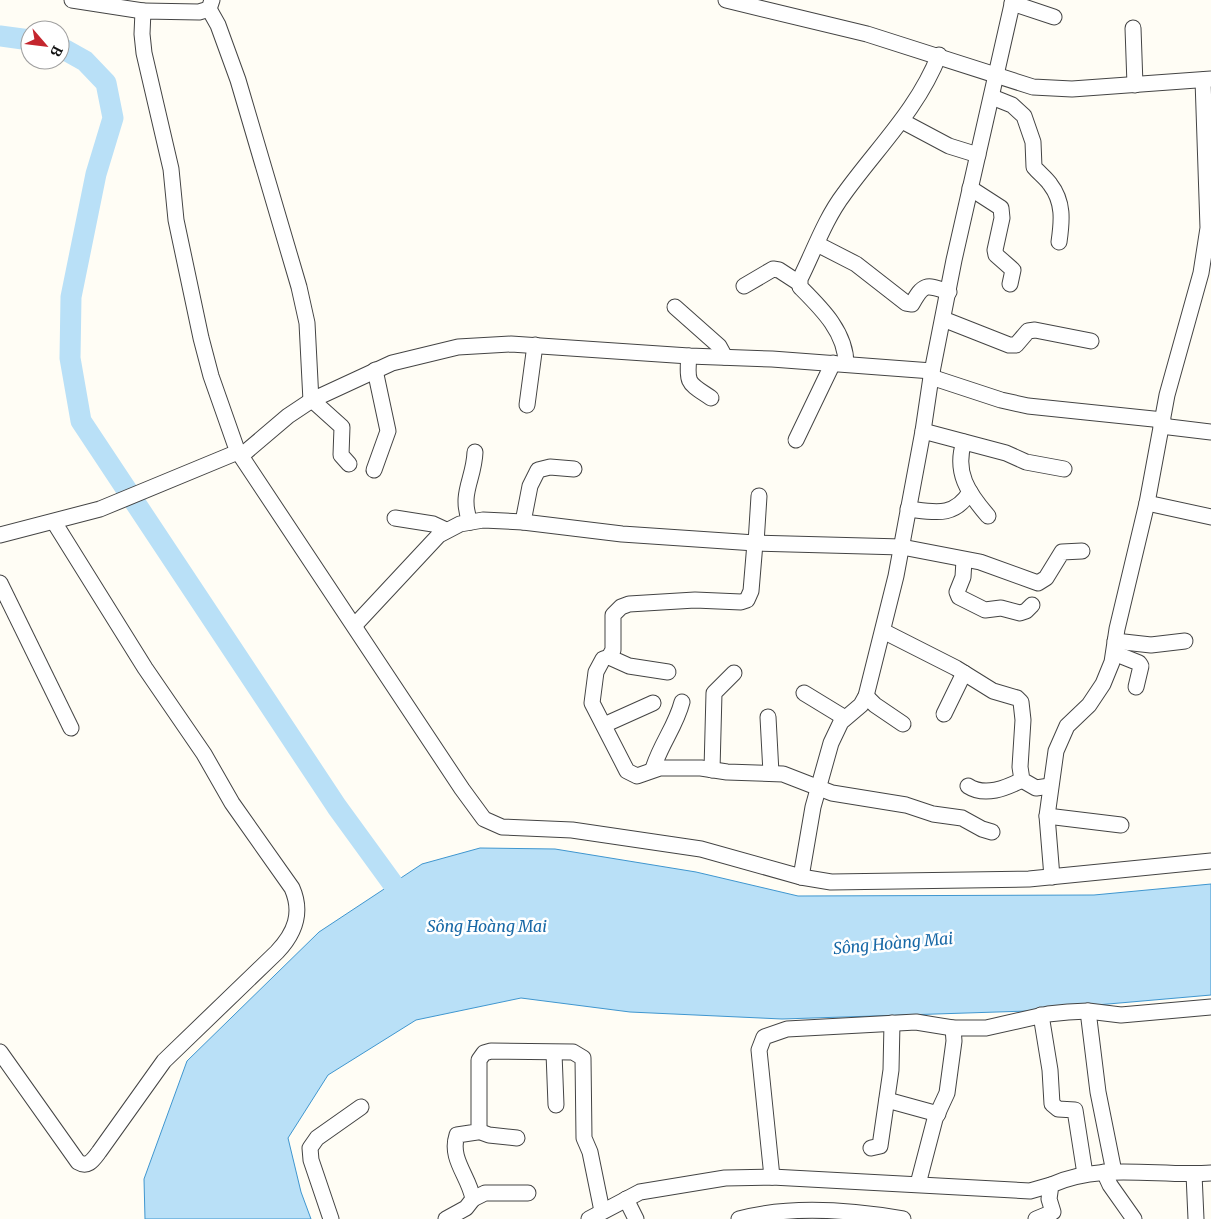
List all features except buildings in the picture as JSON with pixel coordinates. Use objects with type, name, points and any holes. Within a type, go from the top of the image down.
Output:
[{"type":"street","points":[[72,0],[143,11],[199,12],[211,4],[238,80],[299,287],[307,323],[312,400],[342,426],[341,455],[349,464]]},
{"type":"street","points":[[726,0],[867,34],[939,55],[1023,84],[1051,89],[1207,80],[1208,228],[1201,273],[1167,395],[1147,504],[1115,647],[1103,684],[1089,705],[1064,730],[1056,751],[1047,816],[1052,877]]},
{"type":"street","points":[[801,876],[813,807],[834,735],[845,718],[861,705],[866,696],[883,631],[902,547],[943,319],[1012,2],[1054,17]]},
{"type":"street","points":[[143,11],[142,34],[144,53],[171,169],[176,220],[201,338],[214,384],[239,453],[296,541],[355,625],[372,656],[484,819],[502,827],[572,830],[701,849],[801,876],[831,882],[1029,879],[1211,861]]},
{"type":"street","points":[[1133,28],[1136,85]]},
{"type":"street","points":[[799,283],[843,195],[902,121],[923,91],[939,55]]},
{"type":"street","points":[[992,97],[1012,105],[1020,110],[1024,116],[1033,142],[1034,167],[1050,185],[1061,207],[1062,220],[1059,242]]},
{"type":"street","points":[[902,121],[949,146],[978,155]]},
{"type":"street","points":[[970,188],[1001,208],[1002,218],[995,250],[996,254],[1013,270],[1010,284]]},
{"type":"street","points":[[817,244],[856,264],[906,304],[912,304],[921,288],[926,286],[949,292]]},
{"type":"street","points":[[744,286],[772,269],[779,270],[799,283],[828,317],[845,347],[840,363],[796,440]]},
{"type":"street","points":[[675,307],[719,346],[725,357]]},
{"type":"street","points":[[943,319],[1010,345],[1016,345],[1028,331],[1035,330],[1091,340]]},
{"type":"street","points":[[0,535],[106,507],[239,453],[312,400],[375,370],[410,357],[458,347],[535,345],[689,356],[840,363],[932,374],[1001,400],[1028,406],[1162,423],[1211,432]]},
{"type":"street","points":[[527,405],[535,345]]},
{"type":"street","points":[[689,356],[688,380],[690,385],[712,398]]},
{"type":"street","points":[[374,470],[388,431],[375,370]]},
{"type":"street","points":[[923,431],[1006,453],[1026,462],[1064,468]]},
{"type":"street","points":[[964,442],[959,465],[970,492],[988,516]]},
{"type":"street","points":[[470,522],[466,511],[465,493],[472,472],[475,452]]},
{"type":"street","points":[[523,522],[530,486],[538,470],[550,467],[574,469]]},
{"type":"street","points":[[908,509],[933,512],[951,511],[965,500],[970,492]]},
{"type":"street","points":[[610,657],[613,650],[614,615],[621,606],[695,600],[741,602],[747,600],[751,591],[759,496]]},
{"type":"street","points":[[1147,504],[1211,517]]},
{"type":"street","points":[[395,518],[433,524],[446,530]]},
{"type":"street","points":[[0,1052],[78,1162],[83,1165],[88,1164],[99,1152],[164,1061],[277,952],[288,940],[297,920],[296,898],[292,888],[232,803],[204,754],[145,668],[54,522]]},
{"type":"street","points":[[355,625],[424,550],[446,530],[470,522],[523,522],[622,534],[756,543],[902,547],[990,565],[1038,583],[1046,578],[1062,552],[1082,551]]},
{"type":"street","points":[[964,560],[963,577],[957,592],[959,597],[985,610],[1001,608],[1020,613],[1026,612],[1032,605]]},
{"type":"street","points":[[0,583],[70,728]]},
{"type":"street","points":[[883,631],[964,673],[993,691],[1017,698],[1021,702],[1024,720],[1020,767],[1022,780]]},
{"type":"street","points":[[1115,647],[1185,641]]},
{"type":"street","points":[[1115,647],[1140,663],[1136,687]]},
{"type":"street","points":[[668,672],[629,666],[610,657],[603,659],[600,663],[592,687],[592,703],[627,771],[637,776],[653,769],[702,768],[771,772],[783,774],[840,795],[877,799],[906,805],[942,816],[962,818],[982,829],[992,832]]},
{"type":"street","points":[[712,770],[714,693],[734,673]]},
{"type":"street","points":[[944,714],[964,673]]},
{"type":"street","points":[[804,693],[845,718]]},
{"type":"street","points":[[866,696],[875,705],[903,724]]},
{"type":"street","points":[[653,769],[663,744],[675,723],[682,702]]},
{"type":"street","points":[[604,725],[653,703]]},
{"type":"street","points":[[768,717],[771,772]]},
{"type":"street","points":[[1022,780],[1036,788],[1050,786]]},
{"type":"street","points":[[968,786],[982,792],[1010,786],[1022,780]]},
{"type":"street","points":[[1047,816],[1121,825]]},
{"type":"street","points":[[772,1177],[760,1060],[761,1041],[764,1036],[787,1029],[916,1022],[953,1028],[1000,1026],[1041,1016],[1088,1011],[1121,1015],[1211,1007]]},
{"type":"street","points":[[1088,1011],[1110,1185],[1134,1219]]},
{"type":"street","points":[[1041,1016],[1050,1070],[1052,1104],[1058,1109],[1075,1110],[1085,1174]]},
{"type":"street","points":[[871,1148],[877,1149],[881,1143],[883,1117],[892,1070],[892,1023]]},
{"type":"street","points":[[918,1184],[938,1114],[947,1093],[954,1041],[953,1028]]},
{"type":"street","points":[[478,1131],[481,1057],[491,1051],[573,1052],[583,1058],[584,1138],[590,1152],[595,1215],[640,1192],[725,1178],[772,1177],[1030,1191],[1076,1175],[1085,1174],[1109,1172],[1211,1173]]},
{"type":"street","points":[[554,1053],[556,1105]]},
{"type":"street","points":[[887,1100],[938,1114]]},
{"type":"street","points":[[331,1219],[311,1160],[310,1148],[317,1138],[361,1107]]},
{"type":"street","points":[[472,1199],[460,1169],[454,1146],[457,1135],[478,1131],[517,1138]]},
{"type":"street","points":[[1194,1174],[1196,1219]]},
{"type":"street","points":[[1036,1219],[1056,1216],[1048,1199],[1051,1185]]},
{"type":"street","points":[[446,1219],[466,1208],[472,1199],[485,1193],[528,1193]]},
{"type":"street","points":[[626,1199],[636,1219]]},
{"type":"street","points":[[739,1219],[812,1211],[903,1219]]},
{"type":"water","name":"Sông Hoàng Mai","points":[[480,848],[555,849],[696,872],[798,896],[1094,895],[1211,884],[1211,995],[1028,1011],[782,1019],[630,1012],[521,998],[416,1020],[328,1075],[288,1138],[301,1192],[311,1219],[145,1219],[144,1179],[187,1061],[319,932],[422,864]]},
{"type":"waterway","points":[[0,36],[20,39]]},
{"type":"waterway","points":[[70,53],[85,61],[106,83],[113,118],[96,174],[71,297],[70,358],[81,421],[337,807],[409,906]]}]
